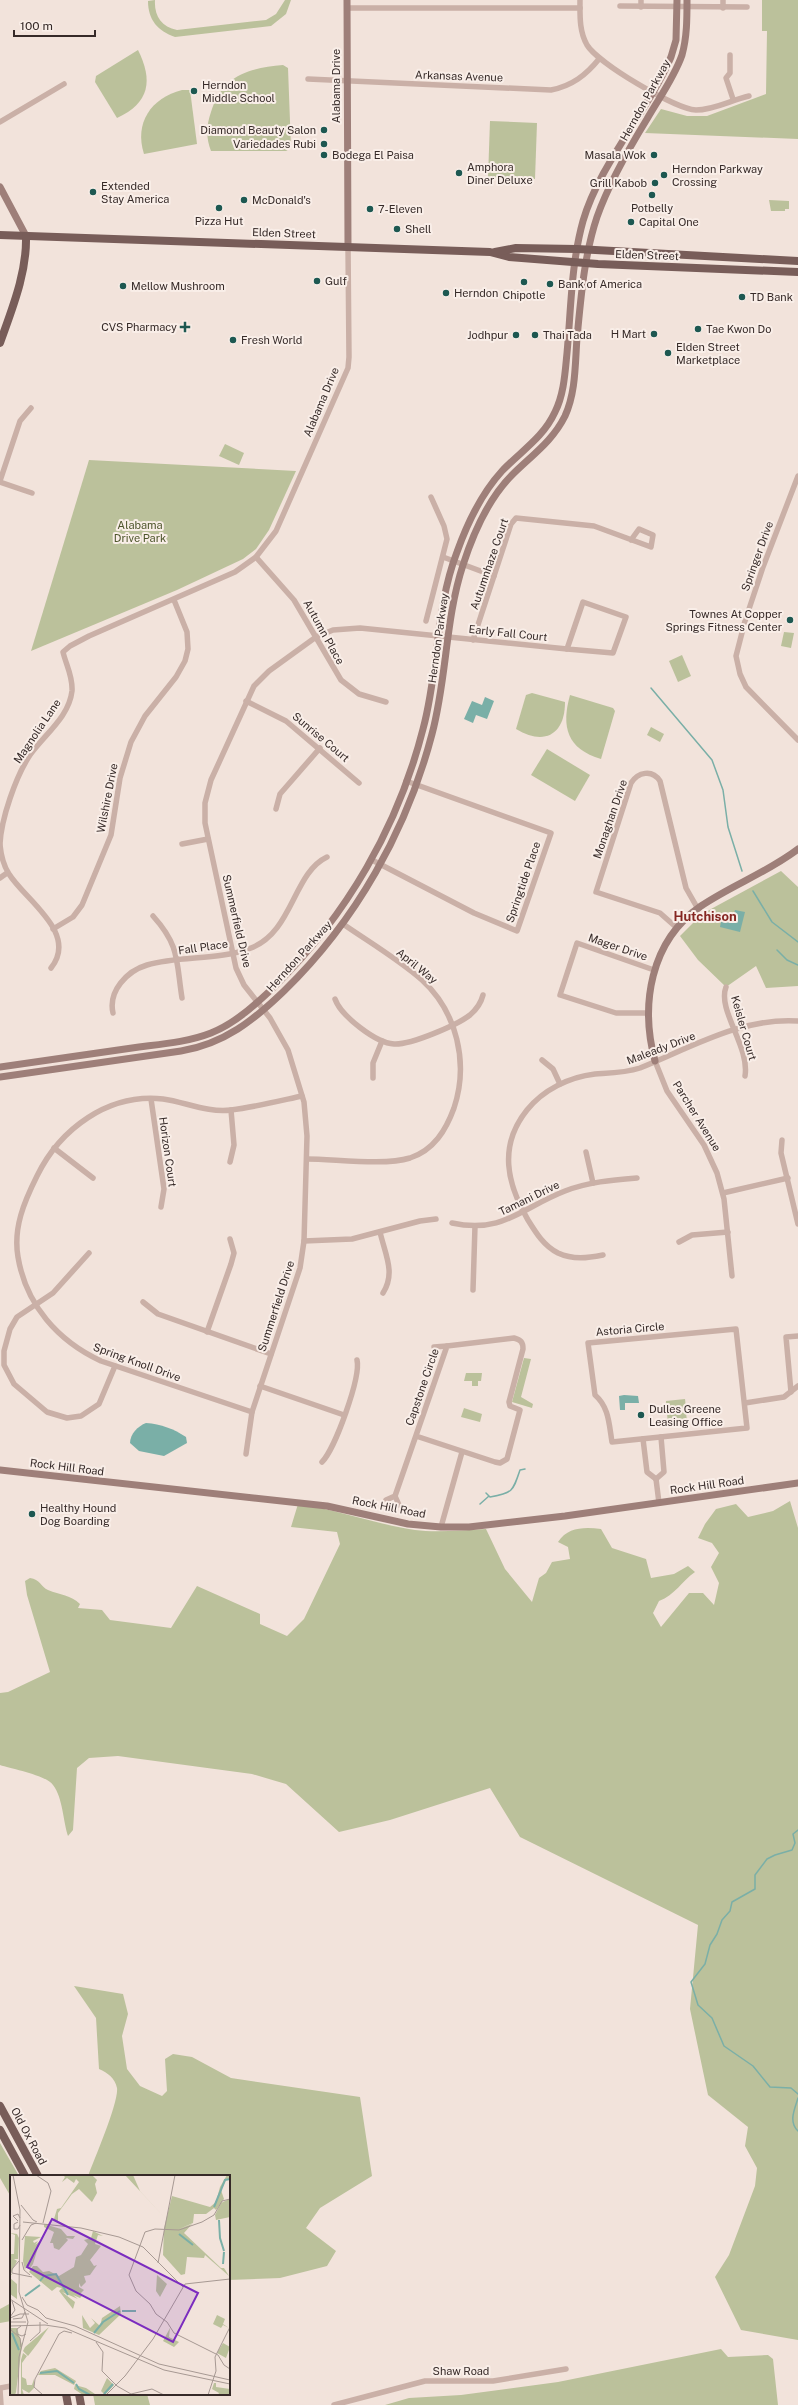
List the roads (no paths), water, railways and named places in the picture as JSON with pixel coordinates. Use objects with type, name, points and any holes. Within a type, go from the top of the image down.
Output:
[{"type":"main road","name":"Alabama Drive","points":[[347,4],[348,246]]},
{"type":"main road","name":"Herndon Parkway","points":[[0,1067],[194,1039],[230,1024],[286,975],[318,940],[340,912],[372,860],[390,822],[418,747],[428,707],[437,636],[446,585],[469,523],[487,490],[505,468],[535,442],[550,421],[559,404],[564,376],[575,261],[582,226],[591,199],[653,91],[674,48],[677,4]]},
{"type":"main road","name":"Herndon Parkway","points":[[0,1076],[198,1048],[232,1034],[264,1009],[311,963],[343,924],[380,864],[415,785],[434,726],[442,690],[447,638],[452,607],[463,564],[478,526],[496,494],[512,474],[548,442],[566,413],[572,390],[586,262],[597,217],[610,184],[661,96],[682,53],[686,38],[687,4]]},
{"type":"main road","points":[[0,187],[26,236],[24,265],[0,343]]},
{"type":"main road","name":"Elden Street","points":[[0,235],[495,252],[516,248],[577,249],[798,261]]},
{"type":"main road","name":"Elden Street","points":[[495,252],[508,257],[798,272]]},
{"type":"main road","name":"Parcher Avenue","points":[[655,1061],[650,1038],[648,1013],[650,988],[654,970],[666,945],[677,928],[698,909],[798,849]]},
{"type":"main road","name":"Rock Hill Road","points":[[0,1470],[327,1506],[408,1524],[441,1527],[497,1524],[798,1483]]},
{"type":"main road","name":"Old Ox Road","points":[[0,2106],[37,2175]]},
{"type":"main road","name":"Old Ox Road","points":[[0,2130],[24,2175]]},
{"type":"main road","points":[[66,2395],[68,2405]]},
{"type":"main road","points":[[79,2395],[82,2405]]},
{"type":"street","points":[[580,0],[583,36],[591,51],[599,59],[661,96],[682,107],[698,110],[715,107],[733,99],[749,96]]},
{"type":"street","points":[[641,0],[641,7]]},
{"type":"street","points":[[723,0],[723,8]]},
{"type":"street","points":[[347,4],[580,8]]},
{"type":"street","points":[[620,6],[641,7],[687,4],[723,8],[747,7]]},
{"type":"street","points":[[730,55],[730,73],[726,78],[733,99]]},
{"type":"street","name":"Arkansas Avenue","points":[[308,79],[340,80],[347,82],[551,90],[576,81],[590,71],[599,59]]},
{"type":"street","points":[[0,122],[64,84]]},
{"type":"street","name":"Alabama Drive","points":[[63,652],[70,646],[89,636],[235,572],[256,557],[271,540],[282,519],[348,368],[348,246]]},
{"type":"street","points":[[31,408],[20,421],[0,481],[32,493]]},
{"type":"street","name":"Springer Drive","points":[[798,476],[763,567],[745,621],[736,656],[740,674],[746,687],[798,740]]},
{"type":"street","points":[[426,621],[447,539],[444,526],[431,497]]},
{"type":"street","name":"Autumnhaze Court","points":[[473,640],[511,524],[516,518],[594,526],[631,540]]},
{"type":"street","points":[[443,556],[494,576]]},
{"type":"street","name":"Autumn Place","points":[[256,557],[294,600],[336,673],[347,686],[359,694],[386,702]]},
{"type":"street","name":"Wilshire Drive","points":[[53,929],[73,917],[82,905],[111,835],[120,778],[131,742],[145,716],[176,677],[185,661],[188,649],[187,632],[174,600]]},
{"type":"street","name":"Early Fall Court","points":[[447,638],[473,640],[567,649],[613,653],[626,616],[583,602],[567,649]]},
{"type":"street","name":"Summerfield Drive","points":[[246,1454],[252,1412],[296,1284],[304,1241],[307,1159],[306,1119],[302,1096],[288,1050],[264,1009],[240,977],[233,953],[208,839],[204,813],[207,792],[246,701],[261,678],[316,637],[333,630],[354,627],[447,638]]},
{"type":"street","name":"Magnolia Lane","points":[[51,968],[59,952],[53,929],[7,872],[0,845],[3,825],[26,762],[60,719],[70,700],[71,679],[63,652]]},
{"type":"street","name":"Sunrise Court","points":[[246,701],[286,720],[359,783]]},
{"type":"street","points":[[276,808],[280,794],[320,748]]},
{"type":"street","name":"Monaghan Drive","points":[[677,928],[660,913],[596,892],[631,783],[639,775],[648,773],[657,776],[660,781],[686,888],[698,909]]},
{"type":"street","name":"Springtide Place","points":[[372,860],[474,913],[517,931],[550,833],[406,781]]},
{"type":"street","points":[[182,844],[208,839]]},
{"type":"street","name":"Fall Place","points":[[113,1012],[114,996],[127,977],[146,966],[233,953],[259,945],[273,934],[313,867],[327,857]]},
{"type":"street","points":[[0,878],[7,872]]},
{"type":"street","points":[[153,916],[169,934],[178,961],[182,998]]},
{"type":"street","name":"April Way","points":[[307,1159],[398,1160],[415,1156],[434,1143],[449,1120],[460,1083],[459,1050],[453,1025],[441,1003],[422,980],[343,924]]},
{"type":"street","name":"Mager Drive","points":[[648,1013],[616,1013],[560,996],[577,943],[654,970]]},
{"type":"street","name":"Keisler Court","points":[[726,987],[725,1001],[744,1058],[745,1076]]},
{"type":"street","points":[[335,999],[344,1014],[382,1041],[402,1044],[453,1025],[475,1010],[483,995]]},
{"type":"street","name":"Maleady Drive","points":[[603,1255],[575,1258],[555,1251],[541,1240],[523,1212],[515,1196],[509,1174],[511,1140],[526,1111],[540,1097],[560,1084],[584,1076],[632,1070],[734,1030],[768,1022],[798,1021]]},
{"type":"street","points":[[373,1078],[373,1063],[382,1041]]},
{"type":"street","points":[[542,1060],[553,1069],[560,1084]]},
{"type":"street","name":"Parcher Avenue","points":[[655,1061],[671,1098],[695,1131],[711,1158],[723,1193],[732,1276]]},
{"type":"street","name":"Spring Knoll Drive","points":[[252,1412],[115,1366],[86,1354],[70,1343],[52,1326],[36,1305],[20,1265],[18,1229],[28,1194],[54,1148],[68,1133],[96,1113],[131,1100],[150,1099],[207,1108],[231,1110],[302,1096]]},
{"type":"street","name":"Horizon Court","points":[[150,1099],[164,1189],[161,1207]]},
{"type":"street","points":[[230,1162],[234,1145],[231,1110]]},
{"type":"street","points":[[782,1140],[781,1153],[798,1224]]},
{"type":"street","points":[[54,1148],[93,1178]]},
{"type":"street","points":[[586,1152],[593,1183]]},
{"type":"street","name":"Tamani Drive","points":[[452,1223],[475,1226],[497,1224],[554,1196],[593,1183],[637,1178]]},
{"type":"street","points":[[723,1193],[788,1178]]},
{"type":"street","points":[[304,1241],[336,1241],[380,1232],[420,1221],[436,1219]]},
{"type":"street","points":[[473,1290],[475,1226]]},
{"type":"street","points":[[380,1232],[390,1273],[389,1283],[383,1293]]},
{"type":"street","points":[[679,1242],[692,1235],[728,1232]]},
{"type":"street","points":[[207,1332],[234,1253],[230,1239]]},
{"type":"street","points":[[88,1253],[64,1283],[36,1305],[22,1313],[13,1323],[4,1351],[4,1365],[14,1384],[47,1412],[67,1418],[88,1413],[103,1398],[115,1366]]},
{"type":"street","points":[[143,1302],[158,1314],[271,1354]]},
{"type":"street","name":"Astoria Circle","points":[[736,1329],[747,1428],[661,1437],[612,1442],[608,1412],[602,1400],[595,1395],[588,1343],[736,1329]]},
{"type":"street","points":[[792,1392],[786,1337],[798,1336]]},
{"type":"street","name":"Capstone Circle","points":[[416,1436],[500,1463],[507,1459],[520,1410],[510,1406],[509,1402],[523,1344],[519,1339],[514,1338],[434,1347]]},
{"type":"street","name":"Capstone Circle","points":[[395,1496],[447,1346]]},
{"type":"street","points":[[322,1462],[333,1446],[358,1376],[357,1360]]},
{"type":"street","points":[[260,1386],[344,1415]]},
{"type":"street","points":[[745,1403],[775,1399],[792,1392],[798,1386]]},
{"type":"street","points":[[656,1479],[664,1472],[661,1437]]},
{"type":"street","points":[[643,1439],[647,1472],[656,1479],[659,1503]]},
{"type":"street","points":[[441,1527],[462,1452]]},
{"type":"street","points":[[386,1500],[395,1496],[399,1505]]},
{"type":"street","name":"Shaw Road","points":[[334,2405],[425,2381],[493,2381],[566,2369]]},
{"type":"street","points":[[1,2405],[0,2389],[10,2386]]},
{"type":"water","points":[[485,697],[494,701],[487,719],[476,715],[473,723],[464,719],[472,701],[482,705]]},
{"type":"water","points":[[735,910],[745,912],[740,932],[720,927],[722,916],[733,918]]},
{"type":"water","points":[[619,1396],[638,1396],[639,1403],[625,1403],[625,1410],[620,1410]]},
{"type":"water","points":[[146,1423],[167,1427],[186,1437],[187,1443],[164,1456],[139,1451],[130,1443],[131,1436],[140,1426]]},
{"type":"waterway","points":[[651,688],[712,760],[723,790],[728,827],[742,871]]},
{"type":"waterway","points":[[753,891],[772,922],[798,942]]},
{"type":"waterway","points":[[777,950],[787,960],[798,965]]},
{"type":"waterway","points":[[480,1504],[489,1496],[486,1493],[490,1497],[503,1494],[511,1490],[516,1483],[520,1470],[525,1469]]},
{"type":"waterway","points":[[798,1830],[793,1834],[795,1843],[792,1850],[767,1859],[755,1875],[755,1889],[732,1902],[730,1911],[722,1920],[717,1934],[710,1945],[705,1964],[691,1982],[698,2005],[712,2018],[724,2046],[753,2066],[770,2087],[791,2088],[798,2094]]},
{"type":"waterway","points":[[798,2098],[793,2119],[793,2123],[798,2131]]},
{"type":"place","name":"Herndon Middle School","points":[[194,91]]},
{"type":"place","name":"Diamond Beauty Salon","points":[[324,130]]},
{"type":"place","name":"Variedades Rubi","points":[[324,144]]},
{"type":"place","name":"Bodega El Paisa","points":[[324,155]]},
{"type":"place","name":"Masala Wok","points":[[654,155]]},
{"type":"place","name":"Amphora Diner Deluxe","points":[[459,173]]},
{"type":"place","name":"Herndon Parkway Crossing","points":[[664,175]]},
{"type":"place","name":"Grill Kabob","points":[[655,183]]},
{"type":"place","name":"Extended Stay America","points":[[93,192]]},
{"type":"place","name":"Potbelly","points":[[652,195]]},
{"type":"place","name":"McDonald's","points":[[244,200]]},
{"type":"place","name":"Pizza Hut","points":[[219,208]]},
{"type":"place","name":"7-Eleven","points":[[370,209]]},
{"type":"place","name":"Capital One","points":[[631,222]]},
{"type":"place","name":"Shell","points":[[397,229]]},
{"type":"place","name":"Gulf","points":[[317,281]]},
{"type":"place","name":"Chipotle","points":[[524,282]]},
{"type":"place","name":"Bank of America","points":[[550,284]]},
{"type":"place","name":"Mellow Mushroom","points":[[123,286]]},
{"type":"place","name":"Herndon","points":[[446,293]]},
{"type":"place","name":"TD Bank","points":[[742,297]]},
{"type":"place","name":"CVS Pharmacy","points":[[185,327]]},
{"type":"place","name":"Tae Kwon Do","points":[[698,329]]},
{"type":"place","name":"H Mart","points":[[654,334]]},
{"type":"place","name":"Jodhpur","points":[[516,335]]},
{"type":"place","name":"Thai Tada","points":[[535,335]]},
{"type":"place","name":"Fresh World","points":[[233,340]]},
{"type":"place","name":"Elden Street Marketplace","points":[[668,353]]},
{"type":"place","name":"Townes At Copper Springs Fitness Center","points":[[790,620]]},
{"type":"place","name":"Dulles Greene Leasing Office","points":[[641,1415]]},
{"type":"place","name":"Healthy Hound Dog Boarding","points":[[32,1514]]},
{"type":"district","name":"Hutchison","points":[[705,916]]},
{"type":"park label","name":"Alabama Drive Park","points":[[140,531]]}]
